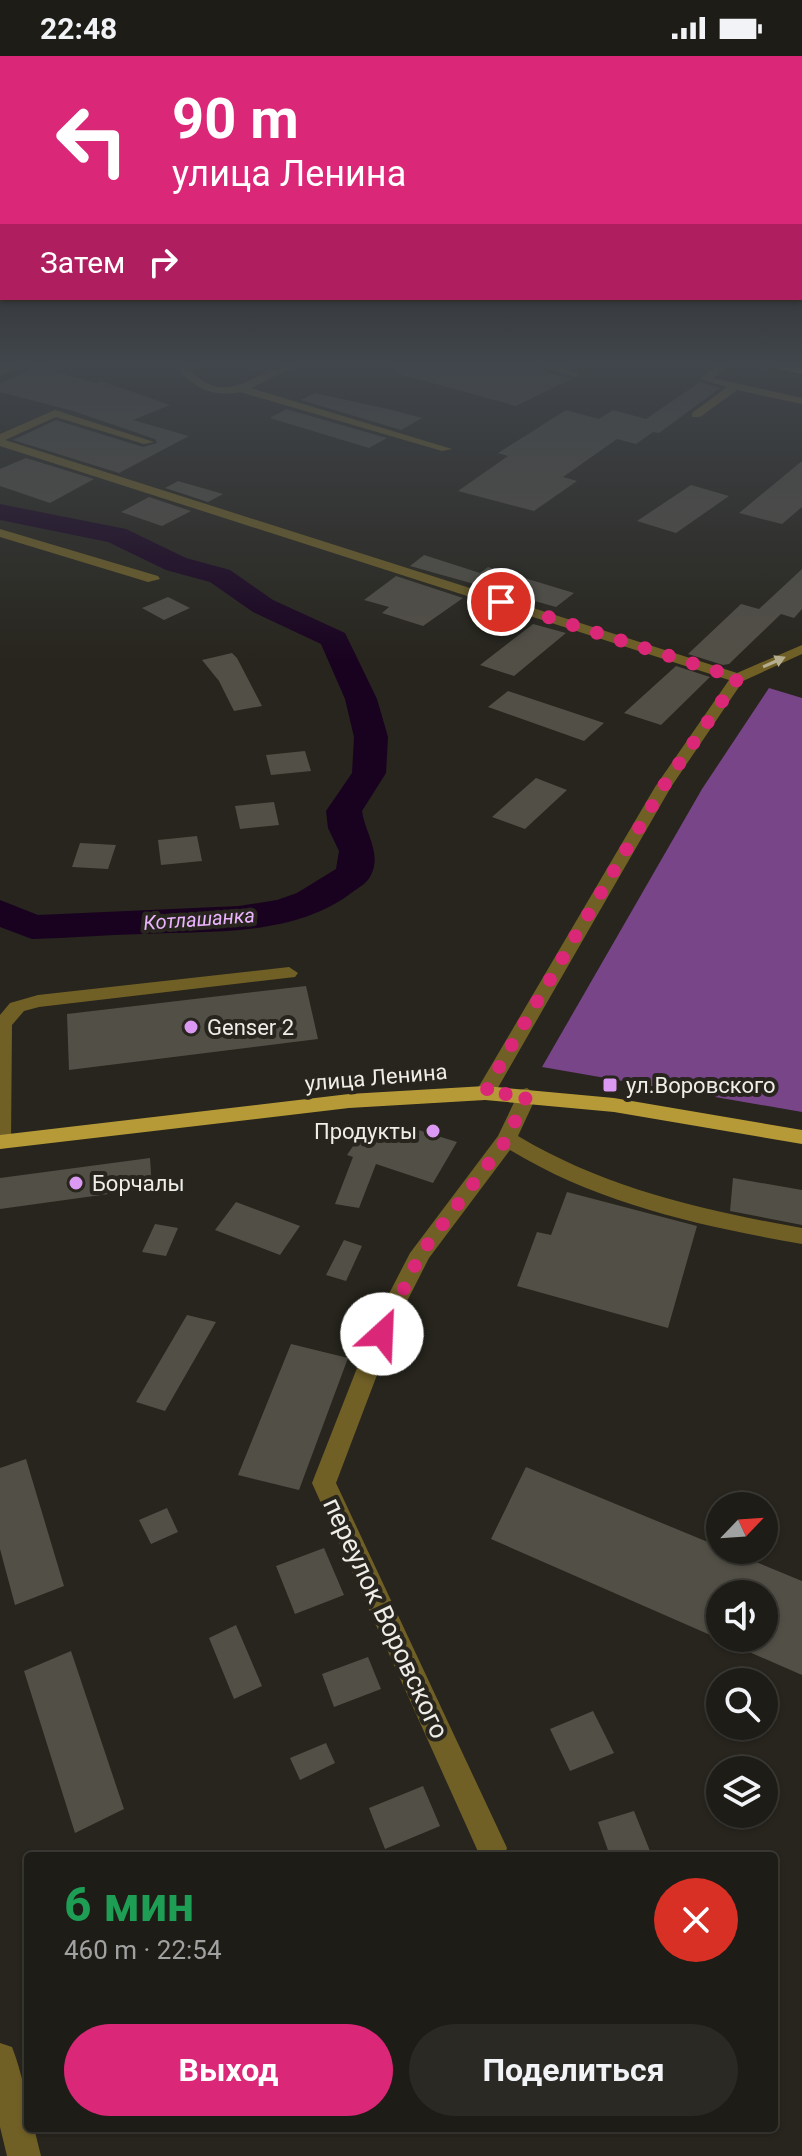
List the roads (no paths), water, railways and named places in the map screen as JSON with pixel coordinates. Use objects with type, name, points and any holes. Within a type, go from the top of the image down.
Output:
[{"type":"main road","name":"улица Ленина","points":[[1,1142],[349,1101],[485,1093],[614,1105],[802,1137]]},
{"type":"street","points":[[78,465],[738,678]]},
{"type":"street","points":[[0,533],[153,579]]},
{"type":"street","points":[[485,1093],[663,787],[738,678],[802,649]]},
{"type":"street","points":[[1,1142],[3,1024],[17,1007],[38,1001],[289,973]]},
{"type":"street","name":"переулок Воровского","points":[[492,1848],[324,1483],[388,1317],[421,1253],[507,1139],[527,1095]]},
{"type":"street","points":[[507,1139],[569,1174],[651,1204],[735,1225],[802,1236]]},
{"type":"street","points":[[0,2059],[24,2156]]},
{"type":"waterway","name":"Котлашанка","points":[[0,512],[116,535],[176,564],[220,576],[263,606],[334,639],[361,699],[371,737],[369,773],[344,811],[346,828],[357,851],[354,873],[310,901],[287,910],[239,918],[32,927],[0,912]]},
{"type":"place","name":"Genser 2","points":[[191,1027]]},
{"type":"place","name":"ул.Воровского","points":[[610,1085]]},
{"type":"place","name":"Продукты","points":[[433,1131]]},
{"type":"place","name":"Борчалы","points":[[76,1183]]}]
